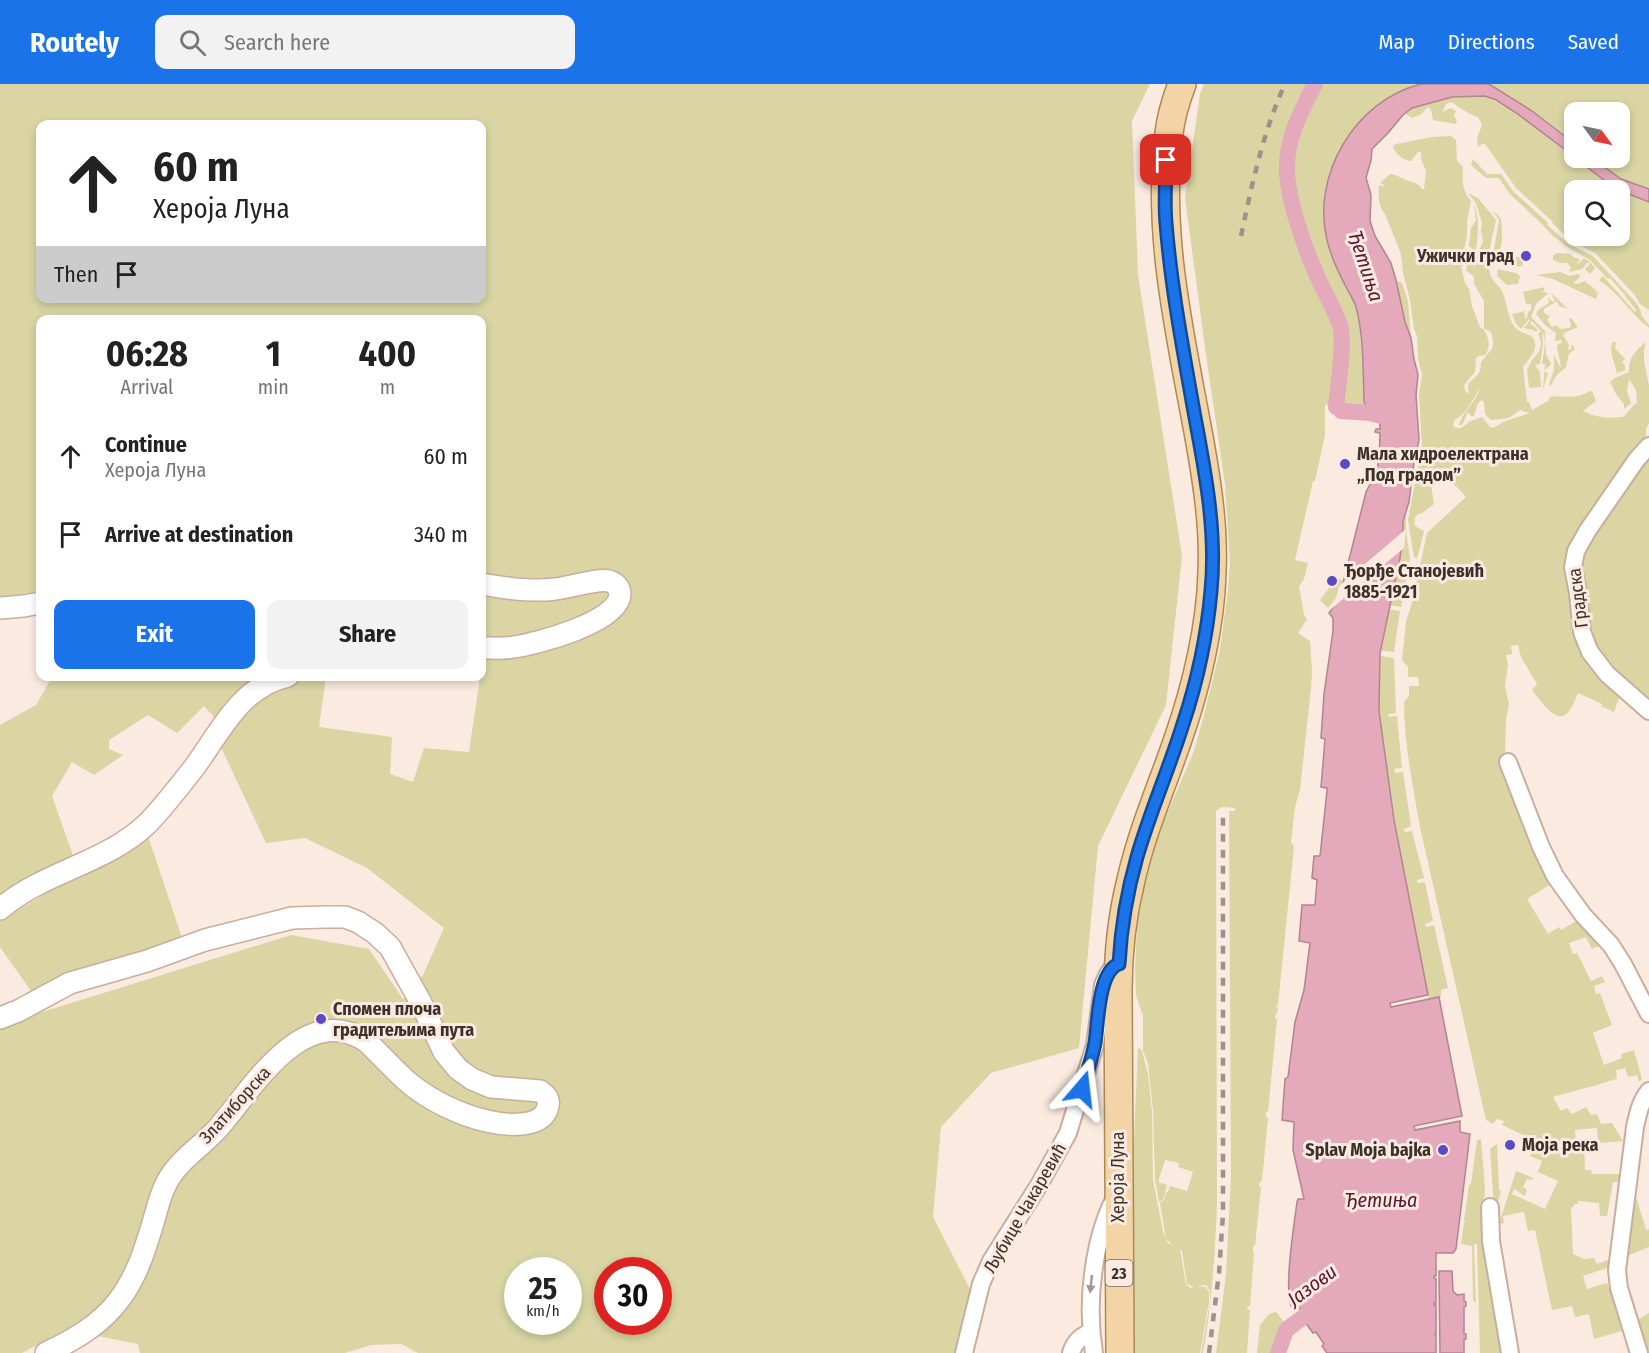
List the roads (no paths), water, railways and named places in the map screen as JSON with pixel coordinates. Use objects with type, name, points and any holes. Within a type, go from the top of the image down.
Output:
[{"type":"main road","name":"Хероја Луна","points":[[1120,1353],[1119,964],[1122,930],[1131,880],[1143,838],[1192,696],[1201,657],[1211,592],[1212,544],[1209,501],[1178,318],[1166,221],[1166,160],[1169,131],[1182,84]]},
{"type":"street","name":"Градска","points":[[1649,446],[1637,459],[1588,530],[1576,552],[1573,567],[1582,632],[1590,652],[1607,674],[1649,711]]},
{"type":"street","points":[[486,585],[552,590],[605,580],[616,585],[620,594],[618,603],[608,614],[574,629],[544,641],[511,648],[486,648]]},
{"type":"street","points":[[0,608],[36,604]]},
{"type":"street","points":[[0,909],[24,891],[114,847],[143,827],[193,768],[222,726],[251,692],[269,681]]},
{"type":"street","points":[[1508,762],[1541,847],[1555,876],[1583,915],[1611,945],[1649,1014]]},
{"type":"street","name":"Златиборска","points":[[0,1018],[70,983],[147,961],[205,940],[292,918],[345,917],[375,933],[390,947],[420,1001],[444,1052],[458,1070],[491,1087],[540,1091],[549,1102],[544,1114],[531,1122],[518,1125],[485,1121],[428,1096],[411,1084],[366,1041],[351,1032],[341,1030],[311,1035],[292,1046],[259,1076],[221,1125],[182,1162],[169,1178],[160,1196],[137,1270],[113,1308],[82,1334],[46,1353]]},
{"type":"street","name":"Љубице Чакаревић","points":[[964,1353],[981,1284],[991,1261],[1045,1175],[1068,1133],[1095,1045],[1103,985],[1114,965],[1119,964]]},
{"type":"street","points":[[1639,1353],[1619,1288],[1617,1262],[1635,1127],[1639,1108],[1649,1091]]},
{"type":"street","points":[[1094,1353],[1090,1306],[1093,1269],[1103,1224],[1118,1193]]},
{"type":"street","points":[[1490,1207],[1489,1229],[1510,1353]]},
{"type":"street","points":[[1071,1353],[1079,1338],[1091,1332]]},
{"type":"water","name":"Ђетиња","points":[[1421,84],[1489,84],[1532,111],[1564,136],[1564,149],[1496,100],[1485,96],[1452,97],[1412,108],[1403,115],[1372,149],[1366,178],[1371,195],[1370,221],[1375,236],[1391,263],[1411,338],[1418,375],[1416,395],[1419,440],[1409,502],[1403,521],[1400,558],[1380,653],[1379,711],[1394,820],[1428,995],[1390,1003],[1391,1007],[1439,997],[1462,1116],[1414,1126],[1415,1130],[1460,1121],[1460,1132],[1470,1134],[1456,1249],[1453,1253],[1436,1253],[1436,1276],[1434,1278],[1436,1279],[1436,1303],[1434,1305],[1436,1305],[1436,1353],[1327,1353],[1316,1332],[1313,1333],[1300,1318],[1301,1309],[1291,1306],[1289,1297],[1290,1256],[1297,1202],[1298,1199],[1304,1199],[1293,1150],[1294,1122],[1282,1120],[1285,1079],[1288,1077],[1295,1022],[1304,990],[1310,943],[1299,941],[1302,905],[1315,905],[1317,880],[1312,878],[1314,856],[1320,856],[1327,791],[1327,788],[1321,787],[1325,739],[1321,738],[1324,694],[1333,631],[1333,618],[1329,613],[1339,599],[1366,492],[1376,473],[1380,433],[1375,432],[1376,429],[1380,429],[1380,422],[1377,415],[1364,402],[1363,354],[1359,318],[1331,252],[1324,216],[1326,191],[1332,167],[1343,144],[1376,106],[1397,93]]},
{"type":"water","points":[[1588,168],[1606,168],[1624,180],[1604,180]]},
{"type":"water","points":[[1630,182],[1649,189],[1649,202],[1630,195]]},
{"type":"water","points":[[1439,1271],[1452,1271],[1453,1291],[1457,1295],[1464,1294],[1466,1339],[1464,1339],[1464,1353],[1440,1353]]},
{"type":"waterway","points":[[1315,84],[1292,134],[1287,177],[1292,204],[1305,247],[1340,325],[1341,354],[1336,407]]},
{"type":"waterway","points":[[1341,411],[1370,413],[1397,420]]},
{"type":"waterway","name":"Јазови","points":[[1278,1353],[1286,1330],[1318,1306]]},
{"type":"railway","points":[[1241,236],[1264,139],[1285,84]]},
{"type":"railway","points":[[1209,1353],[1219,1273],[1223,1214],[1223,811]]},
{"type":"place","name":"Ужички град","points":[[1526,256]]},
{"type":"place","name":"Мала хидроелектрана „Под градом”","points":[[1345,464]]},
{"type":"place","name":"Ђорђе Станојевић 1885-1921","points":[[1332,581]]},
{"type":"place","name":"Спомен плоча градитељима пута","points":[[321,1019]]},
{"type":"place","name":"Моја река","points":[[1510,1145]]},
{"type":"place","name":"Splav Moja bajka","points":[[1443,1150]]}]
